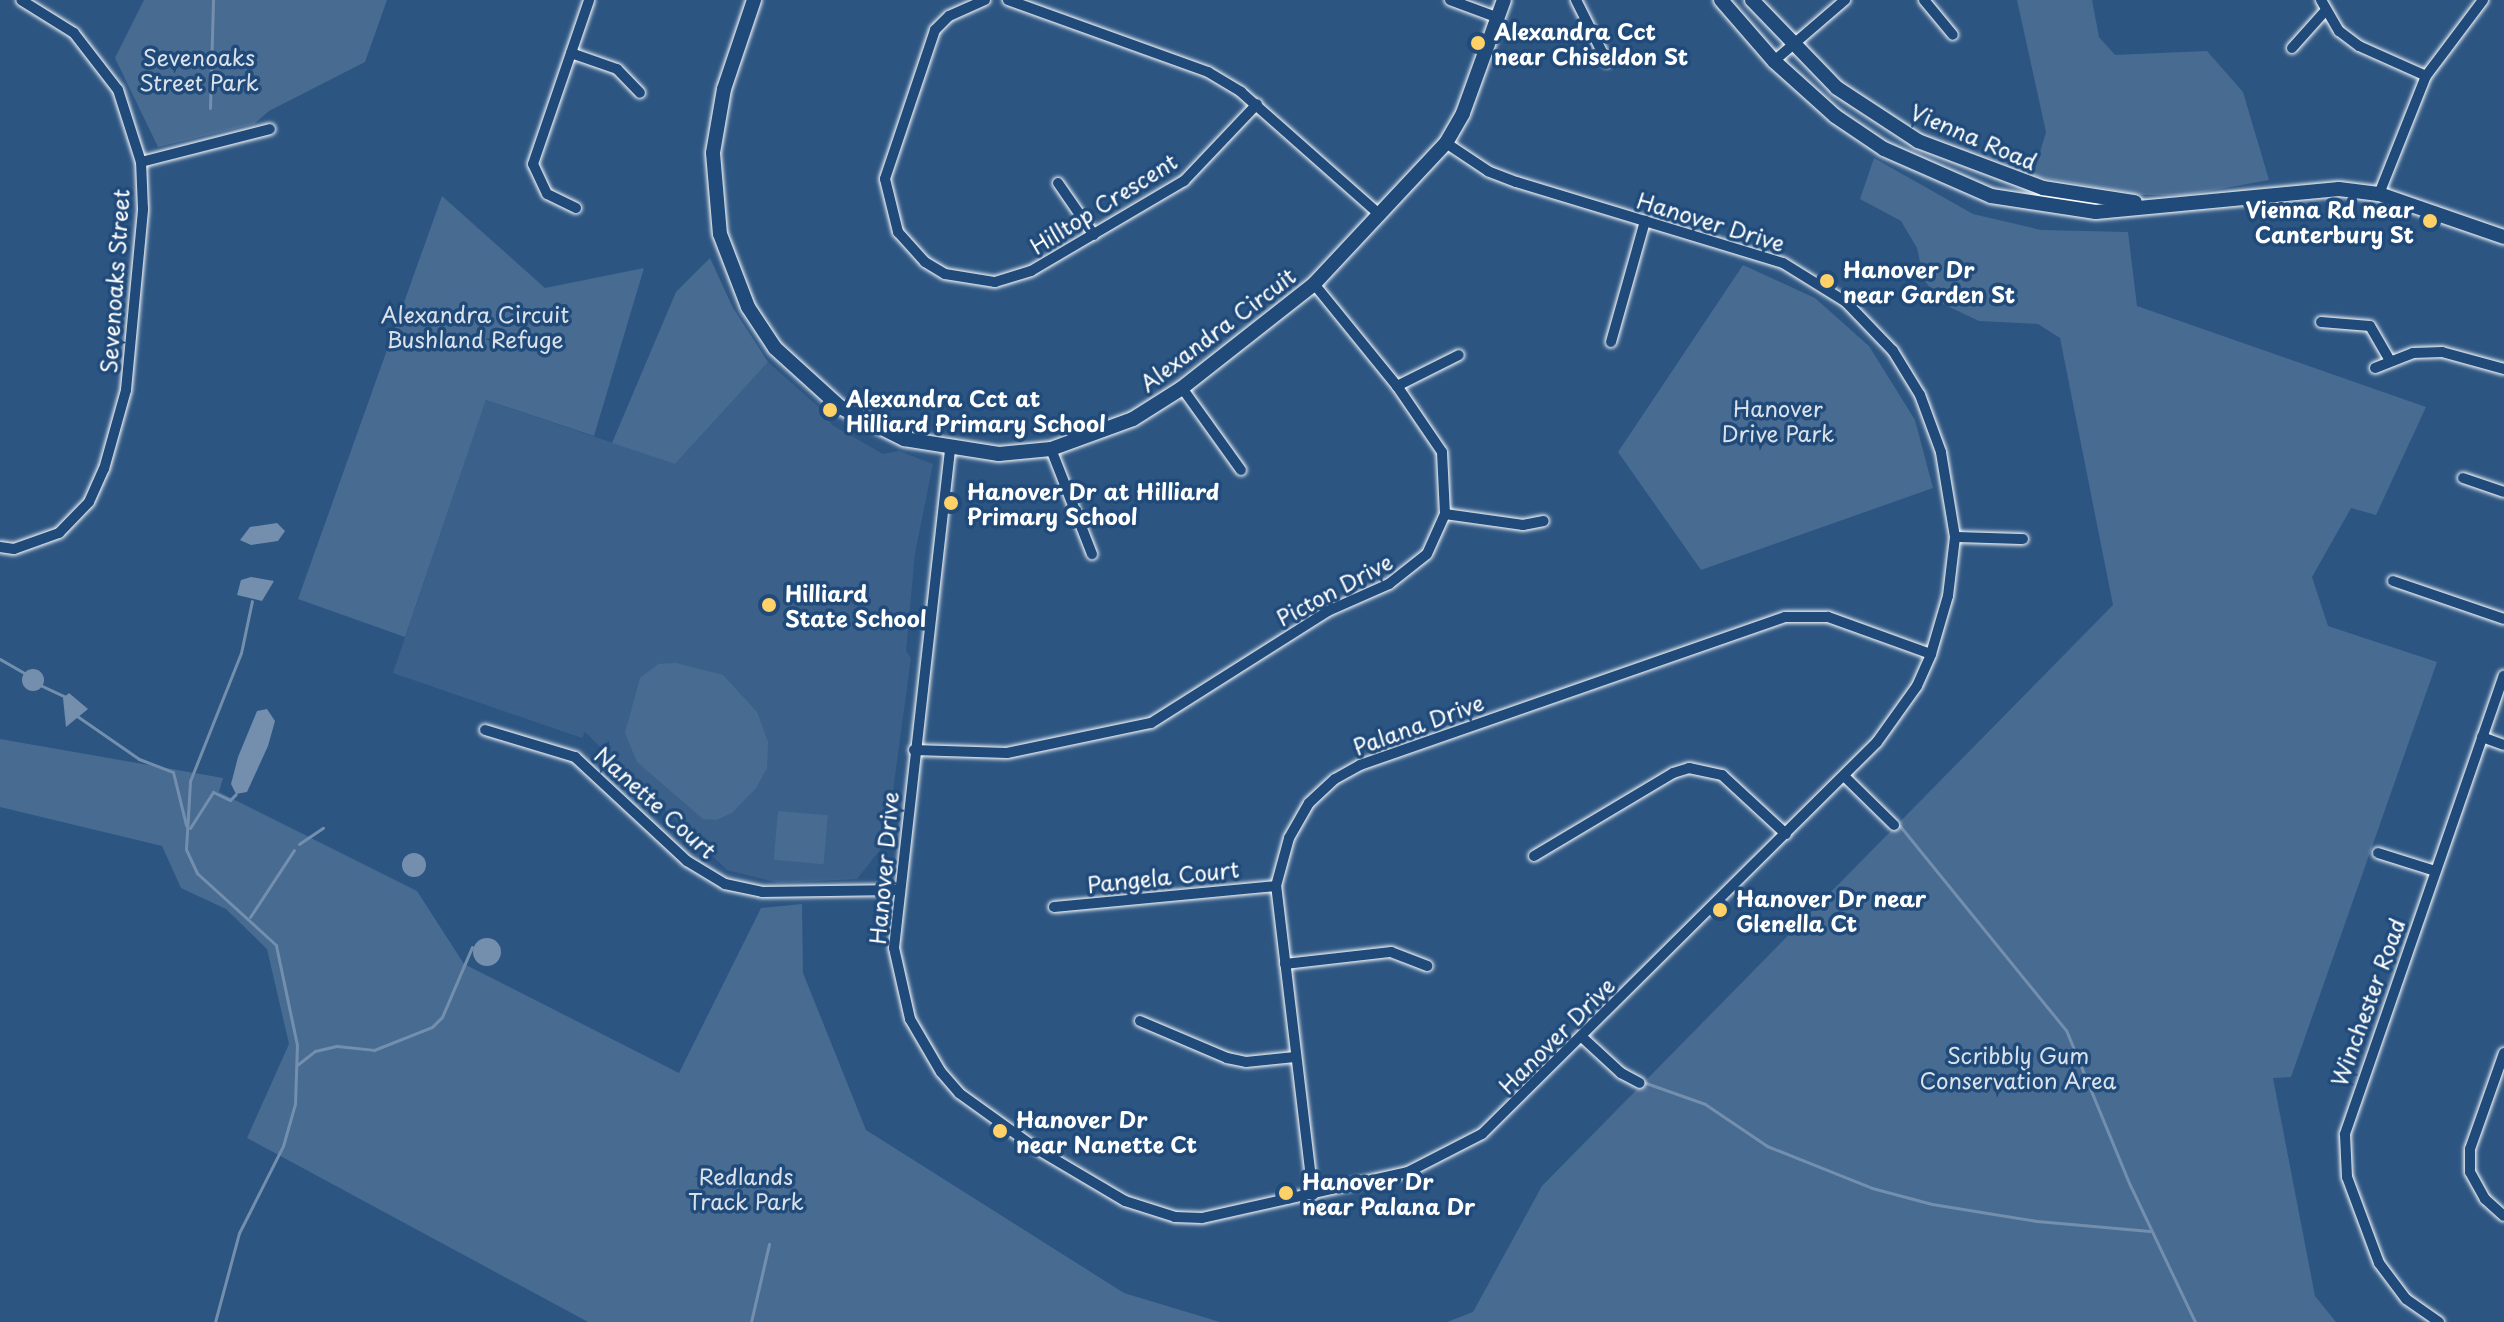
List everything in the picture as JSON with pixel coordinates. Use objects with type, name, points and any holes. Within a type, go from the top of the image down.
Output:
[{"type":"main road","name":"Alexandra Circuit","points":[[754,0],[724,89],[713,153],[718,224],[736,280],[775,348],[823,394],[894,434],[950,450],[999,454],[1051,449],[1111,430],[1182,388],[1314,284],[1446,143],[1463,113],[1504,0]]},
{"type":"main road","name":"Vienna Road","points":[[1721,0],[1774,61],[1871,141],[1967,187],[2073,211],[2141,210],[2179,202],[2311,189],[2379,194],[2504,237]]},
{"type":"main road","name":"Vienna Road","points":[[1752,0],[1791,45],[1867,110],[1946,153],[2063,193],[2179,202]]},
{"type":"street","name":"Sevenoaks Street","points":[[0,547],[14,549],[59,533],[89,502],[104,469],[126,390],[143,209],[141,162],[133,125],[97,57],[74,33],[21,0]]},
{"type":"street","points":[[576,208],[547,194],[534,175],[536,150],[589,0]]},
{"type":"street","name":"Hilltop Crescent","points":[[985,0],[949,16],[925,51],[887,168],[887,200],[898,232],[925,262],[945,274],[995,282],[1031,271],[1184,181],[1257,104]]},
{"type":"street","points":[[1008,0],[1178,57],[1257,104],[1380,215]]},
{"type":"street","points":[[1450,0],[1496,17]]},
{"type":"street","points":[[1576,0],[1607,62]]},
{"type":"street","points":[[1774,61],[1845,0]]},
{"type":"street","points":[[1924,0],[1953,35]]},
{"type":"street","points":[[2379,194],[2426,76],[2483,0]]},
{"type":"street","points":[[2292,48],[2324,5],[2339,31],[2359,46],[2426,76]]},
{"type":"street","points":[[571,53],[617,69],[640,93]]},
{"type":"street","points":[[141,162],[270,129]]},
{"type":"street","name":"Hanover Drive","points":[[950,450],[897,890],[894,948],[910,1019],[941,1072],[982,1112],[1151,1212],[1202,1218],[1408,1172],[1443,1157],[1482,1134],[1583,1038],[1844,776],[1898,715],[1931,654],[1948,596],[1955,537],[1947,479],[1931,420],[1907,370],[1863,318],[1783,263],[1488,171],[1446,143]]},
{"type":"street","points":[[1058,183],[1094,235]]},
{"type":"street","points":[[1611,342],[1645,221]]},
{"type":"street","name":"Picton Drive","points":[[914,750],[1007,753],[1115,734],[1151,723],[1328,611],[1412,570],[1427,554],[1445,514],[1442,452],[1397,386],[1314,284]]},
{"type":"street","points":[[2321,322],[2370,326],[2390,360]]},
{"type":"street","points":[[2375,368],[2390,360],[2442,352],[2504,369]]},
{"type":"street","points":[[1397,386],[1459,355]]},
{"type":"street","points":[[1182,388],[1241,470]]},
{"type":"street","points":[[1051,449],[1092,554]]},
{"type":"street","points":[[2463,478],[2504,492]]},
{"type":"street","points":[[1445,514],[1523,525],[1544,521]]},
{"type":"street","points":[[1955,537],[2023,539]]},
{"type":"street","points":[[2393,581],[2504,619]]},
{"type":"street","name":"Palana Drive","points":[[1313,1195],[1276,886],[1289,838],[1309,803],[1335,779],[1360,765],[1712,639],[1785,617],[1828,617],[1931,654]]},
{"type":"street","name":"Winchester Road","points":[[2439,1322],[2415,1308],[2385,1274],[2353,1196],[2344,1148],[2354,1096],[2504,676]]},
{"type":"street","name":"Nanette Court","points":[[485,730],[575,757],[687,861],[725,884],[762,892],[897,890]]},
{"type":"street","points":[[2482,737],[2504,745]]},
{"type":"street","points":[[1534,856],[1673,773],[1689,768],[1722,775],[1786,834]]},
{"type":"street","points":[[1844,776],[1894,825]]},
{"type":"street","points":[[2378,853],[2435,871]]},
{"type":"street","name":"Pangela Court","points":[[1054,907],[1276,886]]},
{"type":"street","points":[[1285,964],[1391,952],[1427,966]]},
{"type":"street","points":[[1140,1021],[1227,1058],[1246,1062],[1295,1057]]},
{"type":"street","points":[[1583,1038],[1614,1068],[1640,1083]]},
{"type":"street","points":[[2504,1053],[2470,1149],[2470,1172],[2485,1199],[2504,1216]]},
{"type":"shaded area","name":"Hilliard State School","points":[[768,362],[822,410],[832,425],[883,454],[899,451],[933,464],[915,553],[906,651],[911,658],[886,842],[857,879],[779,883],[727,870],[585,732],[582,738],[393,673],[486,400],[675,464]]},
{"type":"shaded area","points":[[277,523],[285,531],[278,541],[251,545],[240,540],[250,527]]},
{"type":"shaded area","points":[[251,577],[274,581],[262,601],[237,595],[241,580]]},
{"type":"shaded area","points":[[29,669],[37,669],[44,680],[37,691],[29,691],[22,684],[22,676]]},
{"type":"shaded area","points":[[69,693],[88,709],[66,727],[63,698]]},
{"type":"shaded area","points":[[267,709],[275,721],[268,746],[247,792],[236,794],[231,784],[238,757],[257,711]]},
{"type":"shaded area","points":[[414,853],[425,860],[426,865],[419,876],[414,877],[403,870],[402,865],[409,854]]},
{"type":"shaded area","points":[[487,938],[497,942],[501,952],[497,962],[487,966],[477,962],[473,952],[477,942]]},
{"type":"green space","name":"Sevenoaks Street Park","points":[[144,0],[387,0],[365,62],[269,111],[254,124],[158,147],[115,58]]},
{"type":"green space","points":[[2017,0],[2092,0],[2099,37],[2115,55],[2207,51],[2243,92],[2269,180],[2186,195],[2141,195],[2033,176],[2046,132]]},
{"type":"green space","name":"Scribbly Gum Conservation Area","points":[[1874,158],[1973,214],[2041,230],[2128,232],[2137,306],[2426,407],[2376,515],[2351,508],[2312,577],[2328,626],[2437,662],[2291,1077],[2273,1078],[2315,1296],[2336,1322],[1447,1322],[1473,1312],[1542,1186],[2113,605],[2060,338],[2038,324],[1979,321],[1943,304],[1924,280],[1917,248],[1901,221],[1860,199]]},
{"type":"green space","name":"Alexandra Circuit Bushland Refuge","points":[[442,196],[545,288],[644,268],[594,436],[486,400],[405,637],[298,599]]},
{"type":"green space","points":[[710,258],[733,308],[768,362],[675,464],[612,443],[676,292]]},
{"type":"green space","name":"Hanover Drive Park","points":[[1743,265],[1815,298],[1869,346],[1915,420],[1933,488],[1701,570],[1618,452]]},
{"type":"green space","points":[[676,663],[723,675],[757,712],[768,742],[767,768],[756,788],[732,813],[716,820],[703,819],[637,762],[625,733],[640,678],[658,664]]},
{"type":"green space","name":"Redlands Track Park","points":[[0,739],[223,778],[219,792],[417,891],[464,964],[679,1073],[761,908],[802,904],[803,973],[866,1130],[1124,1293],[1220,1322],[588,1322],[247,1138],[289,1044],[267,949],[226,909],[181,888],[162,846],[0,807]]},
{"type":"green space","points":[[778,811],[828,815],[824,864],[774,860]]},
{"type":"waterway","points":[[210,108],[213,0]]},
{"type":"waterway","points":[[215,1322],[239,1233],[283,1146],[295,1104],[297,1045],[276,945],[197,873],[186,849],[190,781],[241,653],[252,601]]},
{"type":"waterway","points":[[0,659],[28,675]]},
{"type":"waterway","points":[[40,685],[68,698]]},
{"type":"waterway","points":[[77,716],[139,759],[173,772],[186,825]]},
{"type":"waterway","points":[[190,828],[213,792],[230,800],[236,794]]},
{"type":"waterway","points":[[1900,826],[2066,1030],[2130,1185],[2195,1322]]},
{"type":"waterway","points":[[299,844],[323,828]]},
{"type":"waterway","points":[[250,917],[294,850]]},
{"type":"waterway","points":[[297,1065],[315,1051],[337,1046],[374,1050],[432,1027],[442,1017],[472,947]]},
{"type":"waterway","points":[[1643,1082],[1705,1104],[1767,1146],[1872,1188],[1932,1204],[2037,1221],[2150,1231]]},
{"type":"waterway","points":[[751,1322],[769,1244]]},
{"type":"place","name":"Alexandra Cct near Chiseldon St","points":[[1478,43]]},
{"type":"place","name":"Vienna Rd near Canterbury St","points":[[2430,221]]},
{"type":"place","name":"Hanover Dr near Garden St","points":[[1827,281]]},
{"type":"place","name":"Alexandra Cct at Hilliard Primary School","points":[[830,410]]},
{"type":"place","name":"Hanover Dr at Hilliard Primary School","points":[[951,503]]},
{"type":"place","name":"Hilliard State School","points":[[769,605]]},
{"type":"place","name":"Hanover Dr near Glenella Ct","points":[[1720,910]]},
{"type":"place","name":"Hanover Dr near Nanette Ct","points":[[1000,1131]]},
{"type":"place","name":"Hanover Dr near Palana Dr","points":[[1286,1193]]}]
